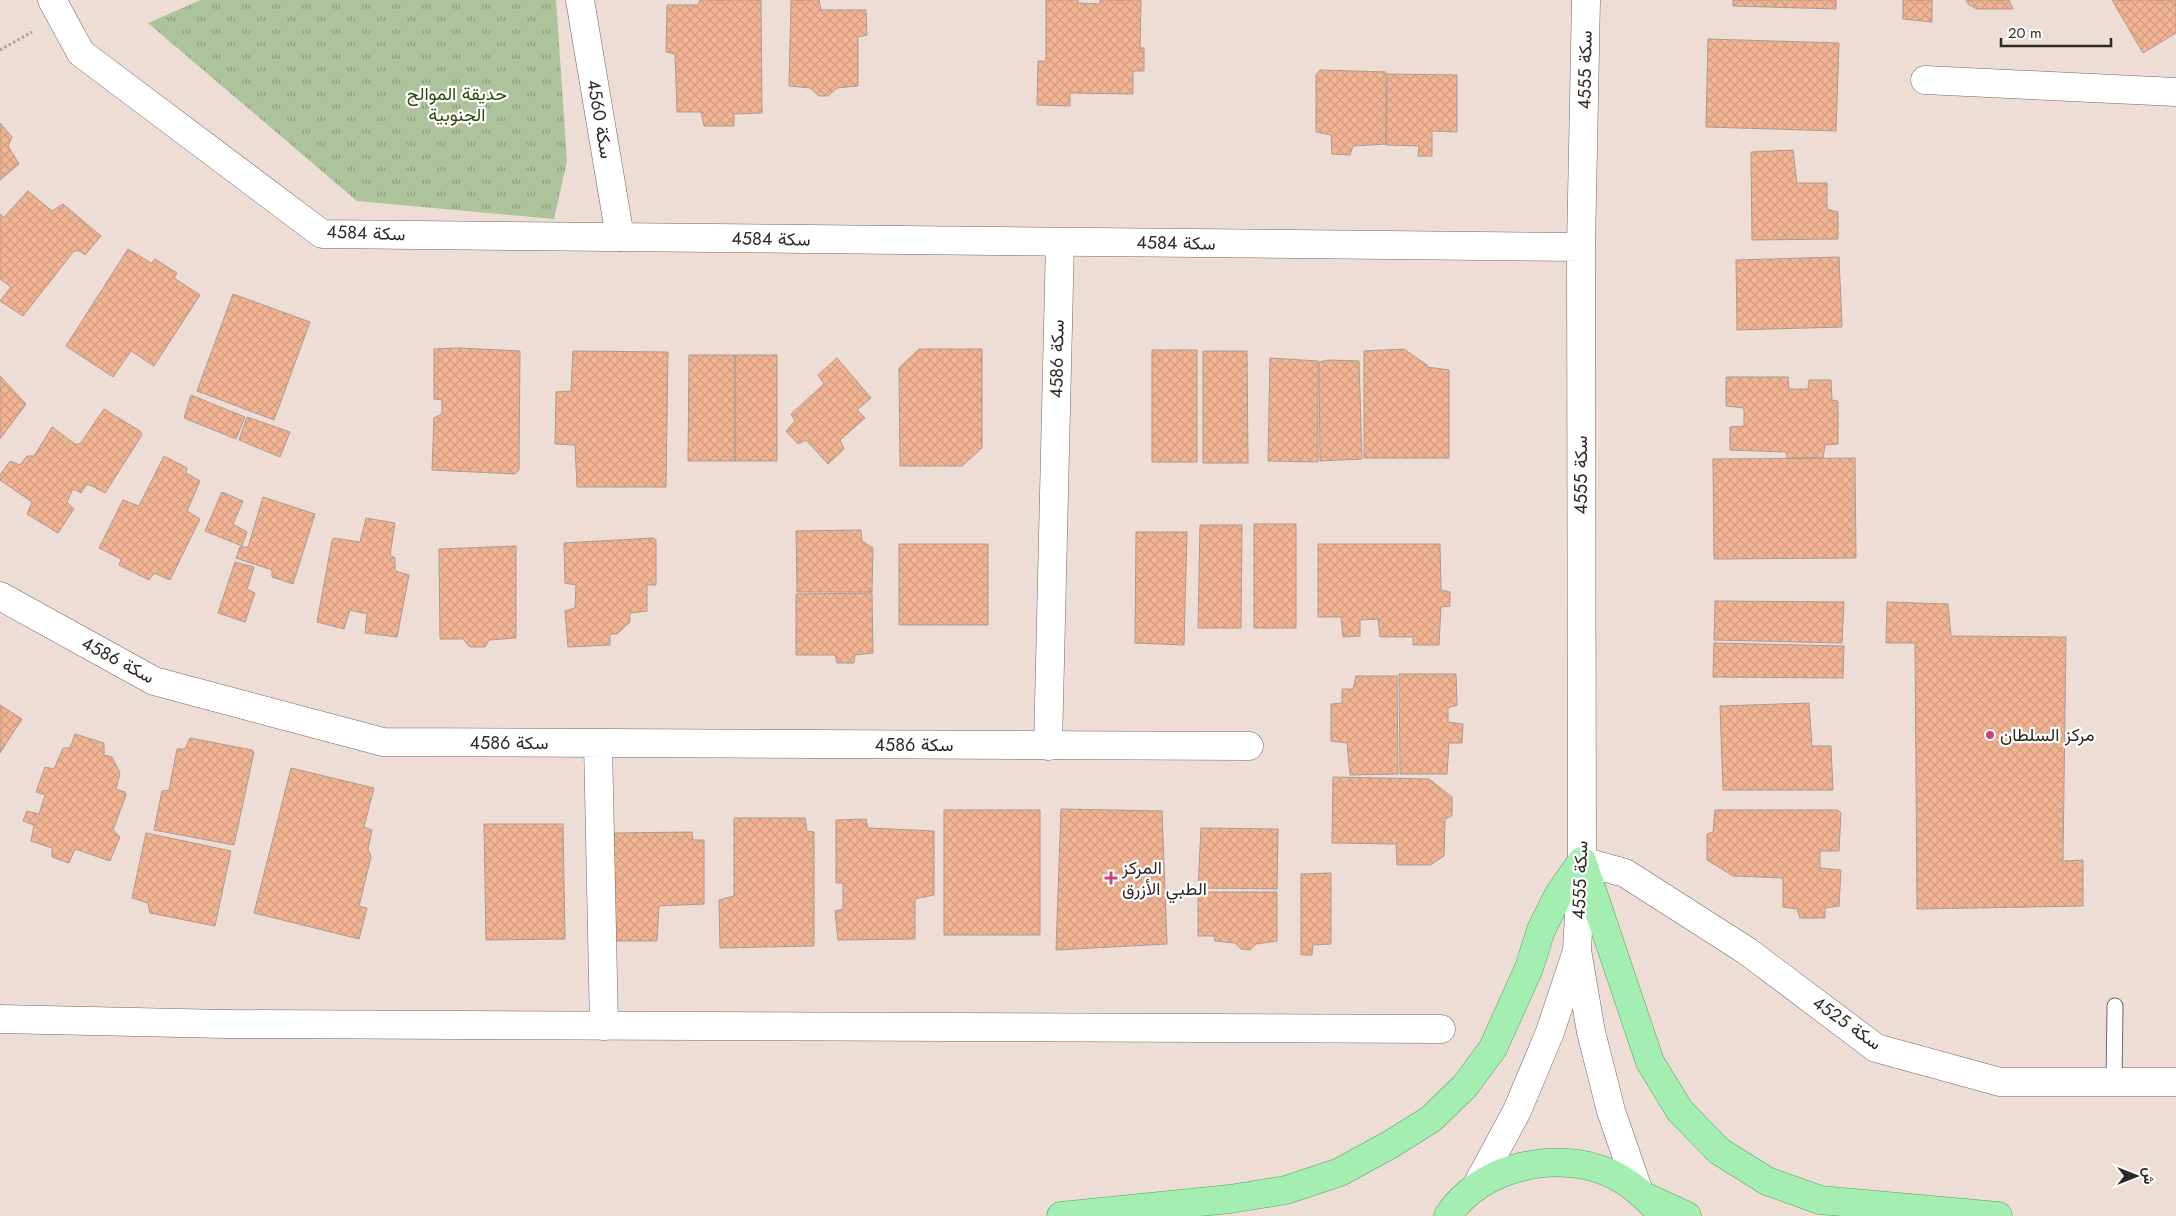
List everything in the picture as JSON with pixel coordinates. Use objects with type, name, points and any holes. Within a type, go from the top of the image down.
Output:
[{"type":"main road","points":[[1061,1216],[1230,1199],[1286,1190],[1340,1172],[1431,1119],[1465,1086],[1494,1048],[1529,968],[1541,930],[1559,894],[1582,861]]},
{"type":"main road","points":[[1582,861],[1650,1062],[1680,1111],[1719,1151],[1766,1181],[1820,1200],[1998,1216]]},
{"type":"main road","points":[[1444,1213],[1476,1187],[1515,1168],[1558,1161],[1600,1169],[1650,1201],[1687,1216]]},
{"type":"street","name":"سكة 4584","points":[[52,0],[81,53],[322,234],[1581,247]]},
{"type":"street","name":"سكة 4560","points":[[580,0],[620,237]]},
{"type":"street","name":"سكة 4555","points":[[1586,0],[1581,247],[1582,861],[1577,950],[1593,1040],[1611,1111],[1650,1201]]},
{"type":"street","points":[[1925,80],[2176,92]]},
{"type":"street","name":"سكة 4586","points":[[1048,746],[1060,242]]},
{"type":"street","name":"سكة 4586","points":[[0,596],[154,681],[383,742],[1248,746]]},
{"type":"street","points":[[598,743],[604,1026]]},
{"type":"street","name":"سكة 4525","points":[[1582,861],[1625,873],[1747,951],[1876,1048],[2000,1082],[2176,1082]]},
{"type":"street","name":"سكة 4555","points":[[1476,1187],[1517,1111],[1550,1032],[1577,950]]},
{"type":"street","points":[[0,1019],[235,1024],[1441,1029]]},
{"type":"lane","points":[[2114,1082],[2115,1006]]},
{"type":"green space","name":"حديقة الموالح الجنوبية","points":[[201,0],[556,0],[567,161],[554,219],[357,201],[148,23]]},
{"type":"building","points":[[700,0],[761,0],[762,113],[734,114],[734,126],[704,126],[701,112],[677,112],[675,54],[666,52],[667,5],[698,5]]},
{"type":"building","points":[[791,0],[819,0],[821,10],[866,10],[867,35],[858,37],[858,86],[837,88],[828,96],[819,96],[810,88],[789,86]]},
{"type":"building","points":[[1046,0],[1078,0],[1078,3],[1100,4],[1100,0],[1141,0],[1140,48],[1144,48],[1144,71],[1133,71],[1133,94],[1070,93],[1070,106],[1037,105],[1038,61],[1046,61]]},
{"type":"building","points":[[1733,0],[1836,0],[1836,9],[1733,6]]},
{"type":"building","points":[[1903,0],[1932,0],[1932,22],[1903,19]]},
{"type":"building","points":[[1966,0],[2009,0],[2013,9],[1977,9],[1969,5]]},
{"type":"building","points":[[2112,0],[2176,0],[2176,33],[2143,53]]},
{"type":"building","points":[[1708,39],[1839,43],[1836,131],[1706,127]]},
{"type":"building","points":[[1320,70],[1386,72],[1386,144],[1353,146],[1350,155],[1332,154],[1331,135],[1316,132],[1316,75]]},
{"type":"building","points":[[1387,74],[1457,75],[1457,132],[1432,131],[1432,156],[1418,156],[1419,146],[1386,145]]},
{"type":"building","points":[[0,123],[12,137],[8,146],[19,164],[0,180]]},
{"type":"building","points":[[1793,150],[1797,183],[1827,183],[1827,209],[1838,212],[1838,239],[1752,240],[1751,152]]},
{"type":"building","points":[[28,191],[52,211],[63,204],[101,236],[85,255],[80,251],[74,251],[23,316],[0,301],[11,287],[0,279],[0,214],[4,217]]},
{"type":"building","points":[[128,249],[151,263],[155,259],[177,273],[174,278],[200,295],[154,366],[131,351],[113,377],[66,346]]},
{"type":"building","points":[[1839,257],[1842,327],[1737,330],[1736,260]]},
{"type":"building","points":[[233,294],[310,322],[274,420],[197,391]]},
{"type":"building","points":[[459,348],[520,351],[519,470],[515,474],[432,470],[434,418],[442,414],[442,400],[434,399],[434,349]]},
{"type":"building","points":[[919,349],[982,349],[982,448],[962,466],[900,466],[899,368]]},
{"type":"building","points":[[1404,349],[1427,365],[1427,367],[1449,370],[1449,458],[1364,458],[1364,351]]},
{"type":"building","points":[[1152,350],[1197,350],[1197,462],[1152,462]]},
{"type":"building","points":[[573,351],[668,352],[666,487],[577,487],[575,445],[555,444],[556,392],[571,391]]},
{"type":"building","points":[[1203,351],[1247,351],[1248,463],[1203,463]]},
{"type":"building","points":[[689,355],[735,355],[735,461],[688,461]]},
{"type":"building","points":[[735,355],[777,355],[777,461],[735,461]]},
{"type":"building","points":[[837,358],[871,398],[857,410],[865,418],[840,440],[844,449],[828,464],[806,440],[798,444],[786,431],[795,421],[791,414],[824,384],[818,375]]},
{"type":"building","points":[[1270,358],[1318,361],[1318,462],[1268,461]]},
{"type":"building","points":[[1328,360],[1359,361],[1362,459],[1320,461],[1319,362]]},
{"type":"building","points":[[0,376],[26,404],[0,439]]},
{"type":"building","points":[[1726,377],[1788,377],[1789,389],[1808,389],[1809,380],[1831,380],[1832,400],[1838,401],[1838,444],[1825,445],[1823,458],[1787,458],[1786,452],[1730,450],[1730,427],[1744,426],[1744,408],[1726,406]]},
{"type":"building","points":[[191,395],[245,417],[236,439],[184,418]]},
{"type":"building","points":[[104,409],[140,431],[142,435],[105,493],[90,485],[86,485],[81,493],[73,489],[67,502],[74,509],[58,533],[27,514],[32,502],[0,480],[0,475],[10,461],[20,465],[27,456],[34,456],[52,427],[75,444],[80,444]]},
{"type":"building","points":[[247,417],[290,432],[280,457],[239,440]]},
{"type":"building","points":[[164,456],[187,468],[186,473],[200,481],[187,511],[200,519],[170,580],[154,573],[149,580],[119,565],[121,559],[99,548],[123,500],[139,506]]},
{"type":"building","points":[[1855,458],[1856,558],[1714,559],[1713,459]]},
{"type":"building","points":[[222,492],[243,501],[233,524],[247,532],[242,546],[205,531]]},
{"type":"building","points":[[263,497],[315,514],[293,584],[272,577],[272,570],[236,558],[240,547],[248,547]]},
{"type":"building","points":[[366,518],[395,523],[390,555],[395,558],[395,571],[409,575],[397,637],[365,633],[367,614],[350,610],[344,629],[317,622],[332,541],[334,538],[360,542]]},
{"type":"building","points":[[1254,524],[1296,524],[1296,628],[1254,628]]},
{"type":"building","points":[[1200,525],[1242,525],[1241,628],[1198,628]]},
{"type":"building","points":[[861,530],[862,541],[873,548],[872,592],[797,592],[796,531]]},
{"type":"building","points":[[1136,532],[1187,532],[1184,645],[1135,643]]},
{"type":"building","points":[[653,538],[656,540],[656,585],[647,585],[647,611],[630,613],[630,622],[617,634],[610,634],[610,645],[568,647],[565,611],[575,608],[576,585],[565,583],[564,543]]},
{"type":"building","points":[[899,544],[988,544],[988,625],[899,625]]},
{"type":"building","points":[[1318,544],[1440,544],[1441,590],[1450,592],[1450,606],[1441,607],[1439,645],[1413,645],[1413,637],[1380,637],[1378,619],[1360,620],[1360,636],[1343,637],[1341,617],[1318,617]]},
{"type":"building","points":[[516,546],[516,638],[489,640],[485,647],[470,647],[463,639],[440,639],[439,549]]},
{"type":"building","points":[[235,562],[254,567],[247,589],[255,593],[245,622],[218,613]]},
{"type":"building","points":[[872,593],[873,653],[855,655],[854,663],[837,663],[835,655],[796,655],[796,594]]},
{"type":"building","points":[[1715,601],[1844,602],[1842,643],[1714,640]]},
{"type":"building","name":"مركز السلطان","points":[[1887,602],[1948,604],[1951,636],[2066,637],[2063,861],[2083,860],[2083,906],[1917,909],[1915,643],[1886,643]]},
{"type":"building","points":[[1714,643],[1844,646],[1843,678],[1713,677]]},
{"type":"building","points":[[1399,674],[1456,674],[1457,705],[1448,708],[1448,722],[1463,724],[1462,743],[1449,743],[1447,774],[1400,774]]},
{"type":"building","points":[[1356,676],[1397,676],[1398,774],[1350,775],[1347,743],[1331,741],[1331,704],[1342,703],[1342,689],[1353,689]]},
{"type":"building","points":[[1809,703],[1812,746],[1831,746],[1833,790],[1723,790],[1720,706]]},
{"type":"building","points":[[0,705],[22,719],[0,753]]},
{"type":"building","points":[[75,734],[104,743],[104,755],[112,757],[120,773],[116,789],[125,792],[126,795],[113,830],[120,837],[110,861],[75,849],[69,863],[52,857],[52,848],[31,841],[34,825],[23,821],[27,811],[39,814],[45,795],[36,792],[45,767],[54,769],[63,748],[70,748]]},
{"type":"building","points":[[190,738],[252,750],[254,752],[234,845],[154,830],[162,791],[169,790],[177,749],[185,749]]},
{"type":"building","points":[[291,768],[374,788],[364,827],[372,830],[368,849],[371,857],[359,906],[367,908],[359,939],[254,913]]},
{"type":"building","points":[[1333,777],[1429,779],[1452,797],[1452,816],[1445,819],[1444,856],[1430,865],[1397,865],[1396,844],[1332,843]]},
{"type":"building","name":"المركز الطبي الأزرق","points":[[1061,809],[1162,811],[1167,944],[1056,950]]},
{"type":"building","points":[[944,810],[1040,810],[1040,935],[944,935]]},
{"type":"building","points":[[1715,810],[1838,810],[1841,813],[1839,851],[1820,851],[1820,868],[1841,870],[1839,906],[1825,908],[1825,918],[1800,918],[1797,909],[1783,907],[1783,878],[1733,876],[1707,860],[1707,834],[1713,832]]},
{"type":"building","points":[[734,818],[805,818],[807,831],[814,832],[814,946],[720,948],[719,900],[734,896]]},
{"type":"building","points":[[866,819],[868,828],[934,831],[934,895],[915,899],[915,939],[838,940],[835,911],[843,909],[843,883],[836,883],[836,820]]},
{"type":"building","points":[[484,824],[563,824],[565,939],[486,940]]},
{"type":"building","points":[[1201,828],[1278,829],[1277,889],[1198,888]]},
{"type":"building","points":[[692,832],[693,840],[704,840],[704,904],[659,906],[657,941],[615,941],[612,833]]},
{"type":"building","points":[[146,833],[231,851],[215,926],[150,913],[148,903],[132,898]]},
{"type":"building","points":[[1331,873],[1331,944],[1313,945],[1312,955],[1301,955],[1301,874]]},
{"type":"building","points":[[1198,892],[1277,892],[1277,941],[1256,944],[1250,950],[1241,949],[1235,943],[1215,941],[1214,936],[1198,936]]},
{"type":"place","name":"مركز السلطان","points":[[1990,735]]},
{"type":"place","name":"المركز الطبي الأزرق","points":[[1111,878]]}]
